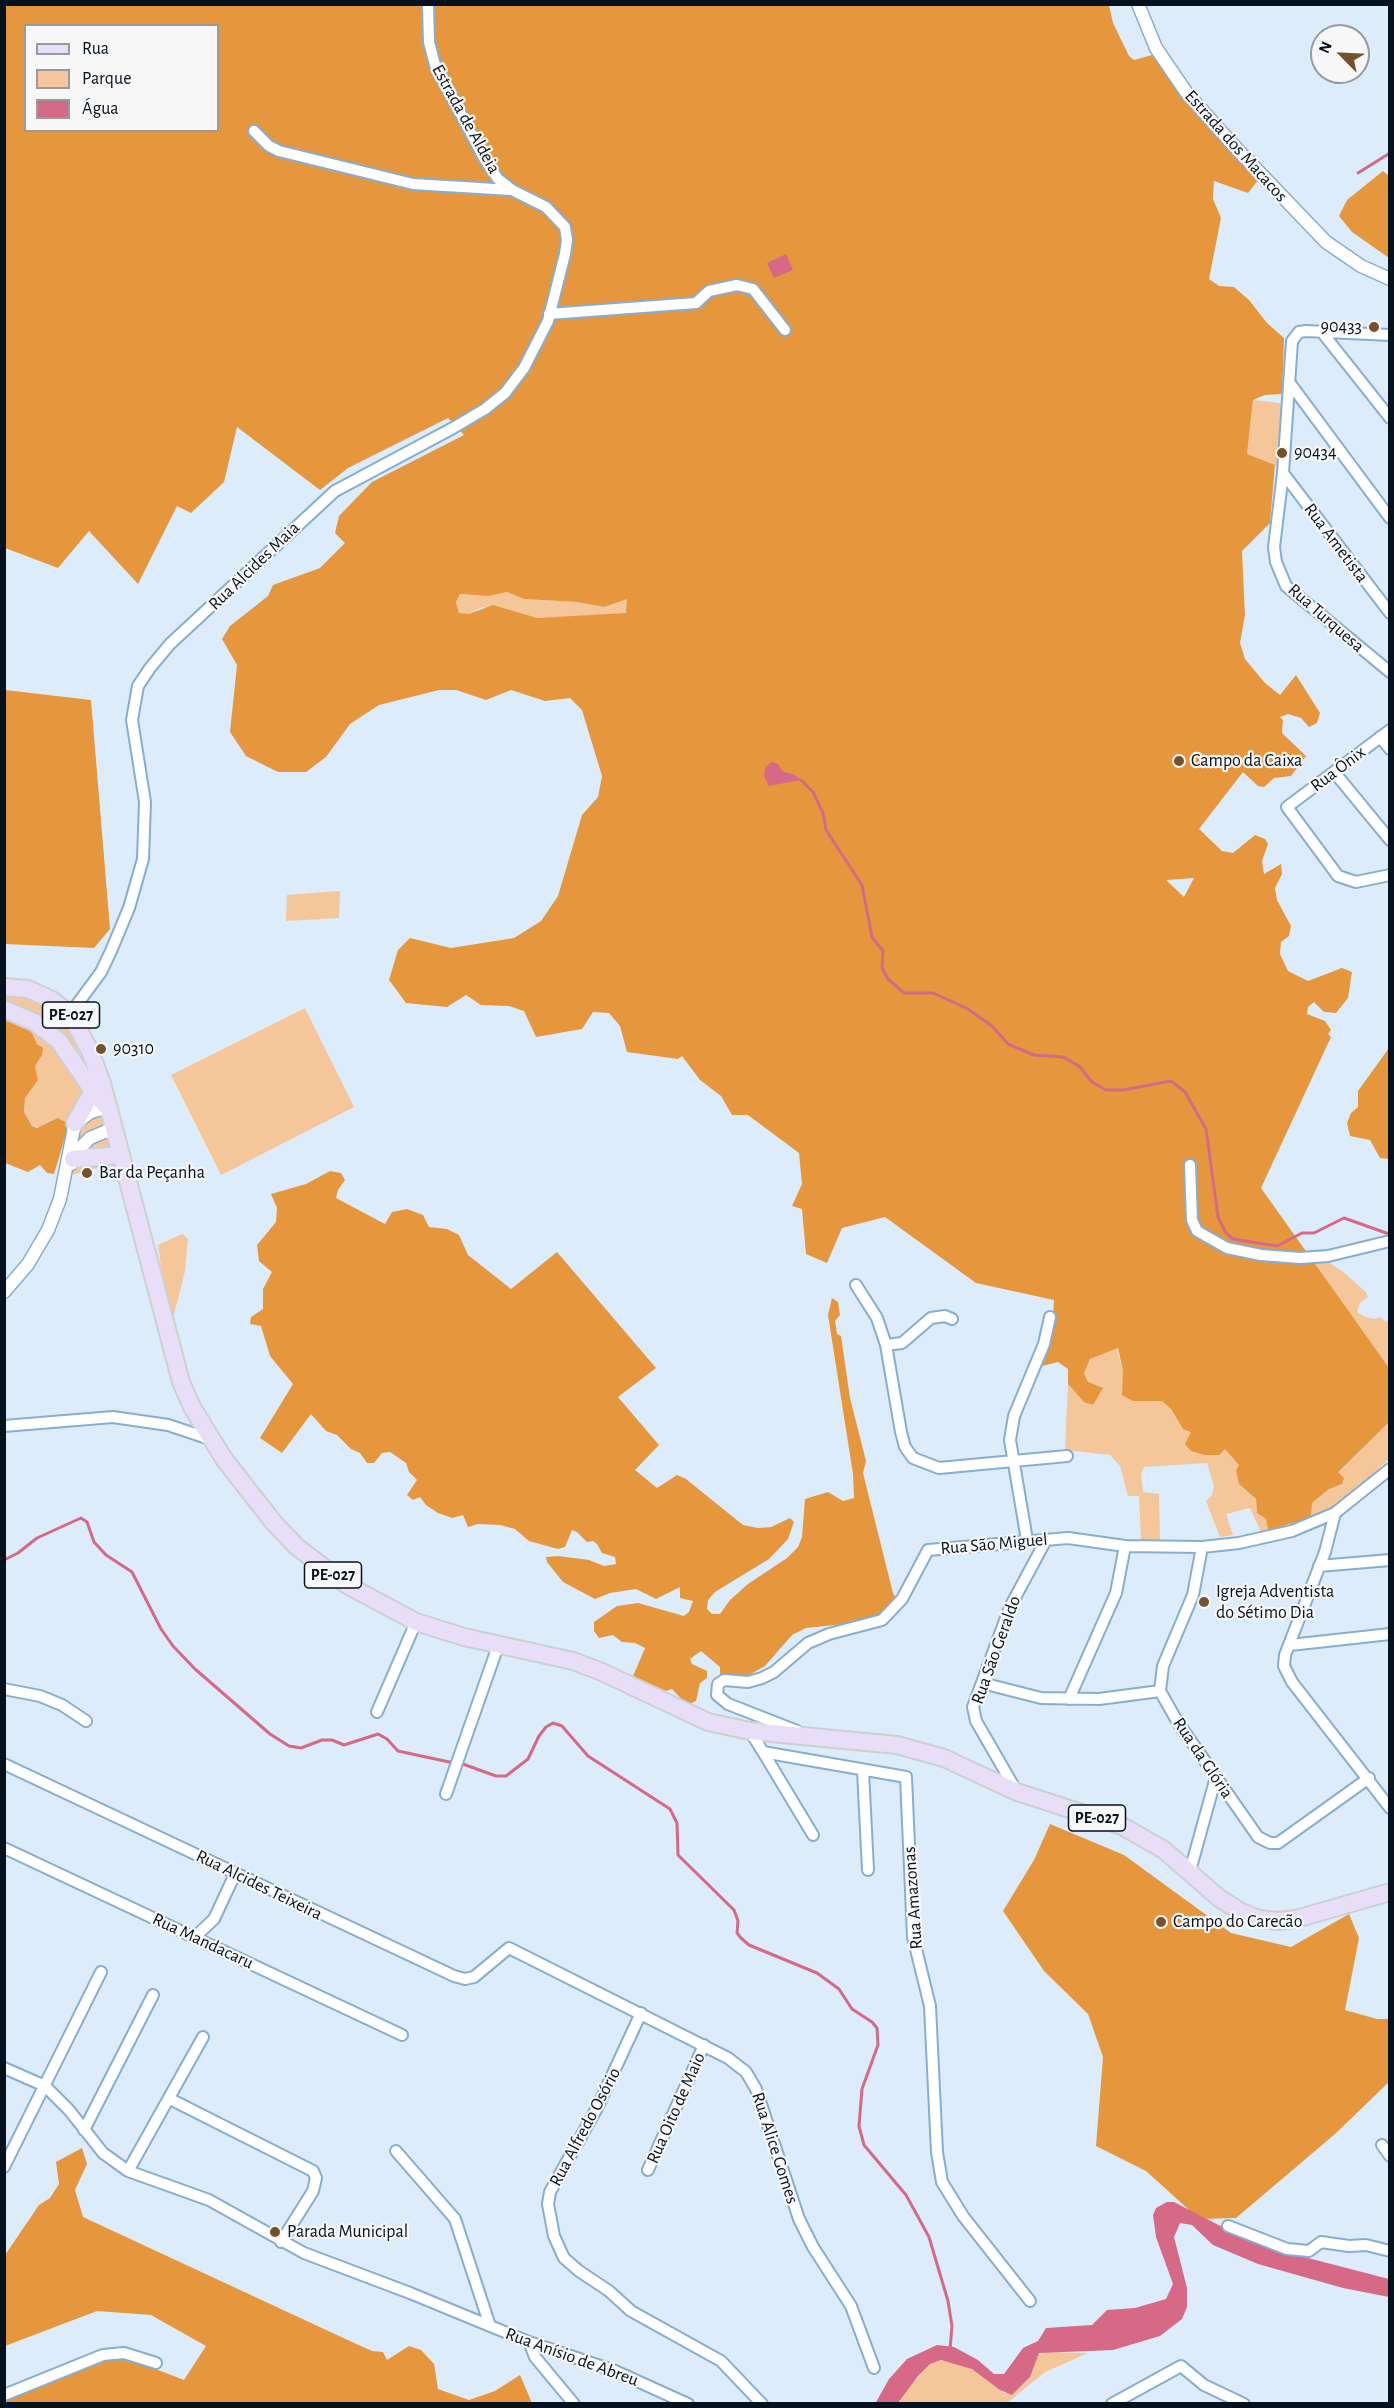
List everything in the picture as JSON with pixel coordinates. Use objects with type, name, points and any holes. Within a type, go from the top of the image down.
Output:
[{"type":"main road","name":"PE-027","points":[[4,987],[27,989],[52,1000],[70,1014],[90,1051],[114,1128],[181,1382],[210,1439],[248,1491],[297,1547],[347,1584],[416,1622],[498,1646],[573,1661],[602,1672],[690,1715],[750,1731],[888,1743],[925,1751],[1017,1792],[1122,1826],[1164,1850],[1220,1898],[1240,1911],[1259,1919],[1277,1921],[1296,1919],[1389,1892]]},
{"type":"main road","name":"PE-027","points":[[4,1009],[34,1022],[58,1041],[93,1091],[108,1107]]},
{"type":"main road","points":[[75,1123],[93,1091]]},
{"type":"main road","points":[[74,1159],[120,1155]]},
{"type":"street","name":"Estrada de Aldeia","points":[[428,4],[429,42],[435,66],[484,158],[498,179],[512,190],[546,207]]},
{"type":"street","name":"Estrada dos Macacos","points":[[1138,4],[1156,48],[1186,92],[1308,225],[1360,266],[1389,279]]},
{"type":"street","points":[[254,131],[269,146],[279,151],[413,184],[512,190]]},
{"type":"street","name":"Rua Alcides Maia","points":[[70,1014],[101,972],[111,951],[129,908],[143,859],[145,802],[132,720],[138,686],[170,644],[334,491],[453,428],[485,409],[505,393],[524,368],[549,314],[567,240],[565,227],[546,207]]},
{"type":"street","points":[[549,314],[696,303],[709,291],[736,285],[753,289],[785,330]]},
{"type":"street","points":[[1321,331],[1389,335]]},
{"type":"street","points":[[1321,331],[1389,418]]},
{"type":"street","name":"Rua Turquesa","points":[[1321,331],[1299,332],[1292,341],[1274,547],[1276,562],[1286,586],[1389,672]]},
{"type":"street","points":[[1289,382],[1389,518]]},
{"type":"street","name":"Rua Ametista","points":[[1282,473],[1389,613]]},
{"type":"street","points":[[1385,734],[1389,749]]},
{"type":"street","name":"Rua Ônix","points":[[1385,734],[1287,807],[1338,876],[1347,881],[1356,882],[1389,874]]},
{"type":"street","points":[[1335,772],[1389,840]]},
{"type":"street","points":[[4,1292],[28,1264],[48,1230],[60,1199],[75,1123],[92,1112],[108,1107]]},
{"type":"street","points":[[65,1178],[74,1159],[90,1138],[114,1128]]},
{"type":"street","points":[[1190,1165],[1192,1220],[1197,1232],[1227,1248],[1261,1255],[1300,1258],[1328,1256],[1389,1241]]},
{"type":"street","points":[[856,1286],[877,1318],[886,1346],[901,1432],[905,1447],[913,1458],[939,1468],[1067,1456]]},
{"type":"street","points":[[1027,1540],[1010,1440],[1014,1416],[1044,1344],[1050,1317]]},
{"type":"street","points":[[886,1346],[902,1343],[931,1318],[952,1319]]},
{"type":"street","points":[[4,1426],[113,1417],[168,1425],[210,1439]]},
{"type":"street","name":"Rua São Miguel","points":[[815,1738],[728,1704],[717,1695],[718,1684],[724,1680],[748,1682],[762,1678],[774,1672],[808,1643],[829,1634],[882,1620],[902,1599],[928,1550],[1068,1538],[1125,1546],[1202,1547],[1281,1534],[1335,1513],[1389,1469]]},
{"type":"street","points":[[1335,1513],[1319,1566],[1283,1661],[1287,1672],[1321,1721],[1369,1778],[1384,1790],[1389,1808]]},
{"type":"street","name":"Rua São Geraldo","points":[[1017,1792],[973,1714],[974,1699],[1010,1607],[1046,1540]]},
{"type":"street","points":[[1069,1699],[1116,1593],[1125,1546]]},
{"type":"street","points":[[982,1683],[1035,1697],[1069,1699],[1108,1698],[1160,1691],[1163,1666],[1188,1610],[1202,1547]]},
{"type":"street","points":[[1319,1566],[1389,1560]]},
{"type":"street","points":[[377,1712],[416,1622]]},
{"type":"street","points":[[1290,1645],[1389,1634]]},
{"type":"street","points":[[446,1794],[498,1646]]},
{"type":"street","points":[[4,1689],[52,1700],[86,1721]]},
{"type":"street","name":"Rua da Glória","points":[[1160,1691],[1258,1837],[1270,1843],[1278,1843],[1369,1778]]},
{"type":"street","points":[[750,1731],[813,1835]]},
{"type":"street","name":"Rua Amazonas","points":[[763,1752],[906,1777],[913,1937],[930,2006],[937,2152],[942,2182],[963,2216],[1030,2301]]},
{"type":"street","name":"Rua Alcides Teixeira","points":[[4,1764],[454,1976],[465,1979],[474,1977],[509,1948]]},
{"type":"street","points":[[863,1771],[868,1870]]},
{"type":"street","points":[[1190,1871],[1216,1777]]},
{"type":"street","name":"Rua Mandacaru","points":[[4,1848],[196,1936],[402,2035]]},
{"type":"street","points":[[196,1936],[206,1929],[218,1913],[235,1874]]},
{"type":"street","name":"Rua Alice Gomes","points":[[509,1948],[704,2044],[746,2072],[756,2089],[799,2219],[821,2261],[851,2306],[874,2368]]},
{"type":"street","points":[[4,2167],[101,1972]]},
{"type":"street","points":[[84,2130],[153,1995]]},
{"type":"street","name":"Rua Alfredo Osório","points":[[641,2013],[597,2108],[552,2188],[548,2204],[554,2236],[564,2258],[637,2315],[721,2361],[762,2403]]},
{"type":"street","points":[[128,2171],[203,2037]]},
{"type":"street","name":"Rua Oito de Maio","points":[[648,2170],[704,2044]]},
{"type":"street","points":[[4,2068],[45,2086]]},
{"type":"street","name":"Rua Anísio de Abreu","points":[[45,2086],[69,2110],[103,2153],[128,2171],[209,2200],[281,2242],[529,2342],[615,2371],[687,2403]]},
{"type":"street","points":[[170,2099],[313,2171],[316,2178],[313,2191],[281,2242]]},
{"type":"street","points":[[1382,2145],[1389,2156]]},
{"type":"street","points":[[396,2151],[455,2219],[490,2326]]},
{"type":"street","points":[[1228,2226],[1287,2249],[1309,2251],[1321,2242],[1349,2246],[1366,2245],[1389,2251]]},
{"type":"street","points":[[529,2342],[535,2357],[574,2403]]},
{"type":"street","points":[[4,2395],[103,2355],[124,2353],[156,2363]]},
{"type":"street","points":[[1114,2403],[1181,2366],[1204,2385],[1244,2403]]},
{"type":"green space","points":[[1253,400],[1289,404],[1282,468],[1247,454]]},
{"type":"green space","points":[[507,592],[524,599],[577,602],[604,607],[633,595],[637,614],[537,618],[483,607],[469,614],[459,613],[456,602],[460,594],[489,596]]},
{"type":"green space","points":[[340,891],[339,918],[286,921],[287,895]]},
{"type":"green space","points":[[5,991],[30,996],[57,1013],[71,1030],[79,1055],[65,1037],[5,1003]]},
{"type":"green space","points":[[305,1008],[354,1107],[221,1175],[171,1075]]},
{"type":"green space","points":[[29,1026],[58,1046],[83,1089],[64,1145],[67,1131],[32,1126],[24,1112],[25,1098],[38,1080],[35,1066],[42,1055]]},
{"type":"green space","points":[[97,1084],[117,1162],[65,1177],[67,1155]]},
{"type":"green space","points":[[182,1234],[188,1239],[185,1271],[170,1330],[158,1245]]},
{"type":"green space","points":[[1325,1260],[1366,1292],[1368,1297],[1360,1303],[1357,1312],[1365,1317],[1375,1319],[1380,1317],[1386,1322],[1389,1319],[1389,1459],[1331,1510],[1311,1518],[1312,1503],[1329,1489],[1342,1484],[1239,1484],[1256,1499],[1257,1513],[1266,1519],[1268,1530],[1261,1532],[1250,1508],[1226,1514],[1233,1535],[1220,1537],[1206,1501],[1212,1495],[1214,1486],[1207,1463],[1144,1467],[1141,1474],[1143,1492],[1159,1494],[1160,1540],[1141,1540],[1139,1496],[1128,1496],[1120,1466],[1110,1455],[1065,1450],[1068,1384],[1084,1402],[1088,1382],[1084,1373],[1090,1359],[1116,1345],[1123,1371],[1123,1395],[1162,1401],[1171,1409],[1183,1429],[1306,1264]]},
{"type":"green space","points":[[1046,2352],[1088,2353],[1045,2372],[1007,2403],[898,2404],[908,2388],[930,2364],[946,2359],[975,2370],[1004,2393],[1014,2393],[1030,2377],[1037,2355]]},
{"type":"shaded area","points":[[4,5],[1109,5],[1113,23],[1129,56],[1134,60],[1152,55],[1259,179],[1248,193],[1214,181],[1213,199],[1221,218],[1209,279],[1219,286],[1234,287],[1284,338],[1282,394],[1265,395],[1253,400],[1247,454],[1275,465],[1270,523],[1242,551],[1245,615],[1240,643],[1245,659],[1265,683],[1280,695],[1296,675],[1320,713],[1317,723],[1309,727],[1301,718],[1288,714],[1280,717],[1283,720],[1282,733],[1306,756],[1291,776],[1274,778],[1264,787],[1258,786],[1243,772],[1199,829],[1222,851],[1233,853],[1255,835],[1265,839],[1268,844],[1262,861],[1264,874],[1281,864],[1282,874],[1275,888],[1277,900],[1291,926],[1289,936],[1281,942],[1280,954],[1288,971],[1308,981],[1342,968],[1352,972],[1348,998],[1336,1013],[1324,1012],[1314,1002],[1308,1007],[1307,1014],[1325,1021],[1331,1030],[1328,1034],[1331,1037],[1261,1188],[1389,1368],[1389,1422],[1338,1472],[1344,1478],[1342,1484],[1329,1489],[1312,1503],[1311,1518],[1268,1530],[1266,1519],[1257,1513],[1256,1499],[1239,1484],[1236,1470],[1239,1465],[1225,1449],[1219,1455],[1205,1455],[1191,1451],[1185,1444],[1191,1432],[1183,1429],[1171,1409],[1162,1401],[1133,1401],[1122,1395],[1123,1371],[1118,1348],[1090,1359],[1084,1373],[1088,1382],[1103,1388],[1093,1405],[1084,1402],[1068,1384],[1068,1369],[1058,1362],[1042,1366],[1052,1334],[1054,1300],[976,1283],[885,1217],[842,1228],[827,1263],[806,1254],[802,1209],[792,1206],[802,1184],[799,1153],[748,1115],[732,1115],[721,1096],[700,1080],[682,1056],[678,1059],[627,1052],[620,1026],[609,1013],[593,1012],[582,1029],[536,1037],[524,1011],[509,1006],[481,1005],[466,995],[447,1007],[406,1003],[389,980],[398,950],[410,938],[451,948],[514,938],[541,921],[558,896],[582,815],[598,797],[602,776],[582,710],[570,698],[545,701],[511,690],[486,700],[456,690],[439,690],[379,705],[350,724],[326,757],[306,772],[278,772],[246,756],[230,732],[237,665],[222,639],[230,626],[268,596],[273,585],[320,568],[345,543],[335,533],[339,516],[372,482],[464,435],[448,418],[348,468],[320,490],[237,427],[224,482],[191,513],[177,506],[138,584],[89,531],[58,568],[5,548]],"holes":[[[507,592],[524,599],[577,602],[604,607],[627,599],[626,613],[537,618],[493,605],[469,614],[459,613],[456,602],[460,594],[489,596]],[[1194,878],[1184,897],[1166,880]]]},
{"type":"shaded area","points":[[1383,171],[1389,176],[1389,258],[1352,232],[1339,216],[1347,200]]},
{"type":"shaded area","points":[[5,690],[91,700],[110,929],[94,948],[5,944]]},
{"type":"shaded area","points":[[4,1017],[29,1026],[37,1044],[43,1048],[42,1055],[35,1066],[38,1080],[25,1098],[24,1112],[32,1126],[37,1128],[58,1118],[65,1122],[67,1131],[54,1174],[47,1173],[40,1165],[28,1172],[5,1163]]},
{"type":"shaded area","points":[[1389,1048],[1389,1159],[1380,1158],[1370,1140],[1350,1136],[1347,1123],[1351,1113],[1358,1107],[1358,1091]]},
{"type":"shaded area","points":[[330,1171],[341,1173],[345,1180],[336,1198],[385,1224],[392,1212],[407,1209],[423,1215],[429,1227],[447,1229],[459,1235],[468,1255],[511,1289],[557,1252],[656,1368],[618,1397],[659,1445],[635,1470],[657,1488],[677,1475],[686,1479],[743,1525],[758,1528],[771,1527],[790,1518],[794,1522],[788,1539],[769,1559],[715,1592],[708,1600],[707,1609],[712,1614],[720,1614],[730,1600],[748,1584],[787,1558],[798,1547],[802,1537],[805,1499],[828,1492],[843,1501],[854,1498],[853,1474],[828,1315],[832,1298],[838,1302],[840,1315],[835,1321],[837,1334],[841,1336],[850,1398],[866,1461],[863,1473],[893,1593],[898,1601],[873,1621],[806,1628],[792,1635],[765,1666],[749,1675],[733,1678],[720,1676],[720,1667],[701,1651],[690,1659],[692,1664],[707,1671],[707,1678],[700,1683],[696,1701],[687,1705],[672,1689],[666,1691],[633,1676],[645,1648],[635,1643],[622,1642],[613,1635],[599,1638],[594,1631],[594,1622],[617,1606],[638,1603],[684,1616],[689,1612],[693,1601],[680,1598],[680,1587],[656,1599],[636,1589],[610,1593],[595,1599],[563,1582],[547,1562],[546,1557],[558,1556],[589,1560],[604,1566],[616,1564],[615,1557],[602,1553],[597,1544],[593,1541],[587,1542],[577,1532],[572,1530],[565,1547],[558,1549],[529,1541],[515,1529],[500,1525],[478,1524],[468,1527],[463,1515],[452,1518],[438,1513],[426,1505],[420,1497],[413,1500],[407,1495],[417,1480],[409,1472],[406,1463],[390,1452],[382,1453],[374,1463],[367,1463],[360,1453],[351,1449],[337,1435],[326,1431],[311,1414],[282,1453],[260,1438],[293,1384],[270,1356],[261,1326],[250,1324],[251,1317],[263,1309],[263,1289],[272,1272],[259,1261],[257,1245],[276,1222],[277,1208],[271,1194],[306,1184]]},
{"type":"shaded area","points":[[1050,1824],[1124,1855],[1231,1933],[1291,1947],[1349,1914],[1359,1938],[1345,2010],[1377,2019],[1389,2019],[1389,2082],[1335,2134],[1236,2218],[1199,2219],[1146,2171],[1096,2146],[1103,2057],[1088,2014],[1044,1971],[1003,1911],[1034,1860]]},
{"type":"shaded area","points":[[82,2148],[87,2164],[75,2190],[83,2217],[372,2351],[383,2352],[387,2360],[409,2346],[421,2350],[434,2364],[438,2389],[469,2400],[495,2391],[520,2375],[532,2403],[5,2403],[5,2398],[108,2359],[135,2361],[184,2380],[206,2346],[151,2315],[97,2311],[5,2346],[5,2255],[39,2205],[50,2198],[59,2184],[56,2162]]},
{"type":"water","points":[[786,254],[793,270],[774,278],[767,263]]},
{"type":"water","points":[[771,762],[778,764],[782,771],[795,775],[801,780],[769,786],[764,776],[765,768]]},
{"type":"water","points":[[1167,2202],[1174,2202],[1232,2232],[1277,2250],[1389,2279],[1389,2297],[1343,2288],[1258,2264],[1213,2245],[1192,2225],[1180,2223],[1174,2237],[1187,2288],[1187,2307],[1182,2319],[1160,2336],[1113,2350],[1039,2353],[1030,2377],[1012,2395],[1000,2390],[972,2369],[941,2360],[930,2364],[918,2376],[898,2403],[875,2404],[889,2379],[907,2359],[937,2345],[954,2347],[978,2360],[994,2374],[1004,2374],[1023,2348],[1038,2341],[1046,2328],[1092,2325],[1107,2310],[1135,2308],[1166,2299],[1173,2284],[1156,2237],[1153,2215],[1156,2208]]},
{"type":"waterway","points":[[1358,173],[1390,153]]},
{"type":"waterway","points":[[801,780],[813,792],[823,813],[826,830],[862,885],[872,937],[883,951],[882,968],[888,979],[904,993],[933,993],[968,1009],[992,1026],[1008,1044],[1034,1055],[1063,1057],[1079,1066],[1092,1082],[1106,1090],[1123,1090],[1171,1081],[1185,1092],[1206,1129],[1218,1217],[1226,1233],[1233,1239],[1277,1246],[1302,1233],[1314,1233],[1344,1218],[1389,1234]]},
{"type":"waterway","points":[[4,1560],[18,1553],[37,1538],[81,1518],[87,1522],[94,1542],[106,1555],[132,1572],[161,1629],[173,1646],[195,1669],[270,1734],[289,1746],[301,1748],[322,1740],[332,1740],[344,1745],[378,1734],[387,1739],[398,1751],[454,1763]]},
{"type":"waterway","points":[[460,1763],[496,1776],[506,1776],[528,1759],[546,1727],[553,1723],[562,1726],[588,1756],[670,1809],[677,1823],[678,1855],[734,1910],[738,1921],[737,1933],[741,1938],[749,1945],[817,1973],[839,1989],[852,2009],[872,2022],[877,2028],[878,2045],[862,2089],[859,2126],[864,2145],[906,2195],[929,2237],[948,2301],[952,2326],[950,2349]]},
{"type":"place","name":"90433","points":[[1374,327]]},
{"type":"place","name":"90434","points":[[1282,453]]},
{"type":"place","name":"Campo da Caixa","points":[[1179,761]]},
{"type":"place","name":"90310","points":[[101,1049]]},
{"type":"place","name":"Bar da Peçanha","points":[[87,1173]]},
{"type":"place","name":"Igreja Adventista do Sétimo Dia","points":[[1204,1602]]},
{"type":"place","name":"Campo do Carecão","points":[[1161,1922]]},
{"type":"place","name":"Parada Municipal","points":[[275,2232]]}]
